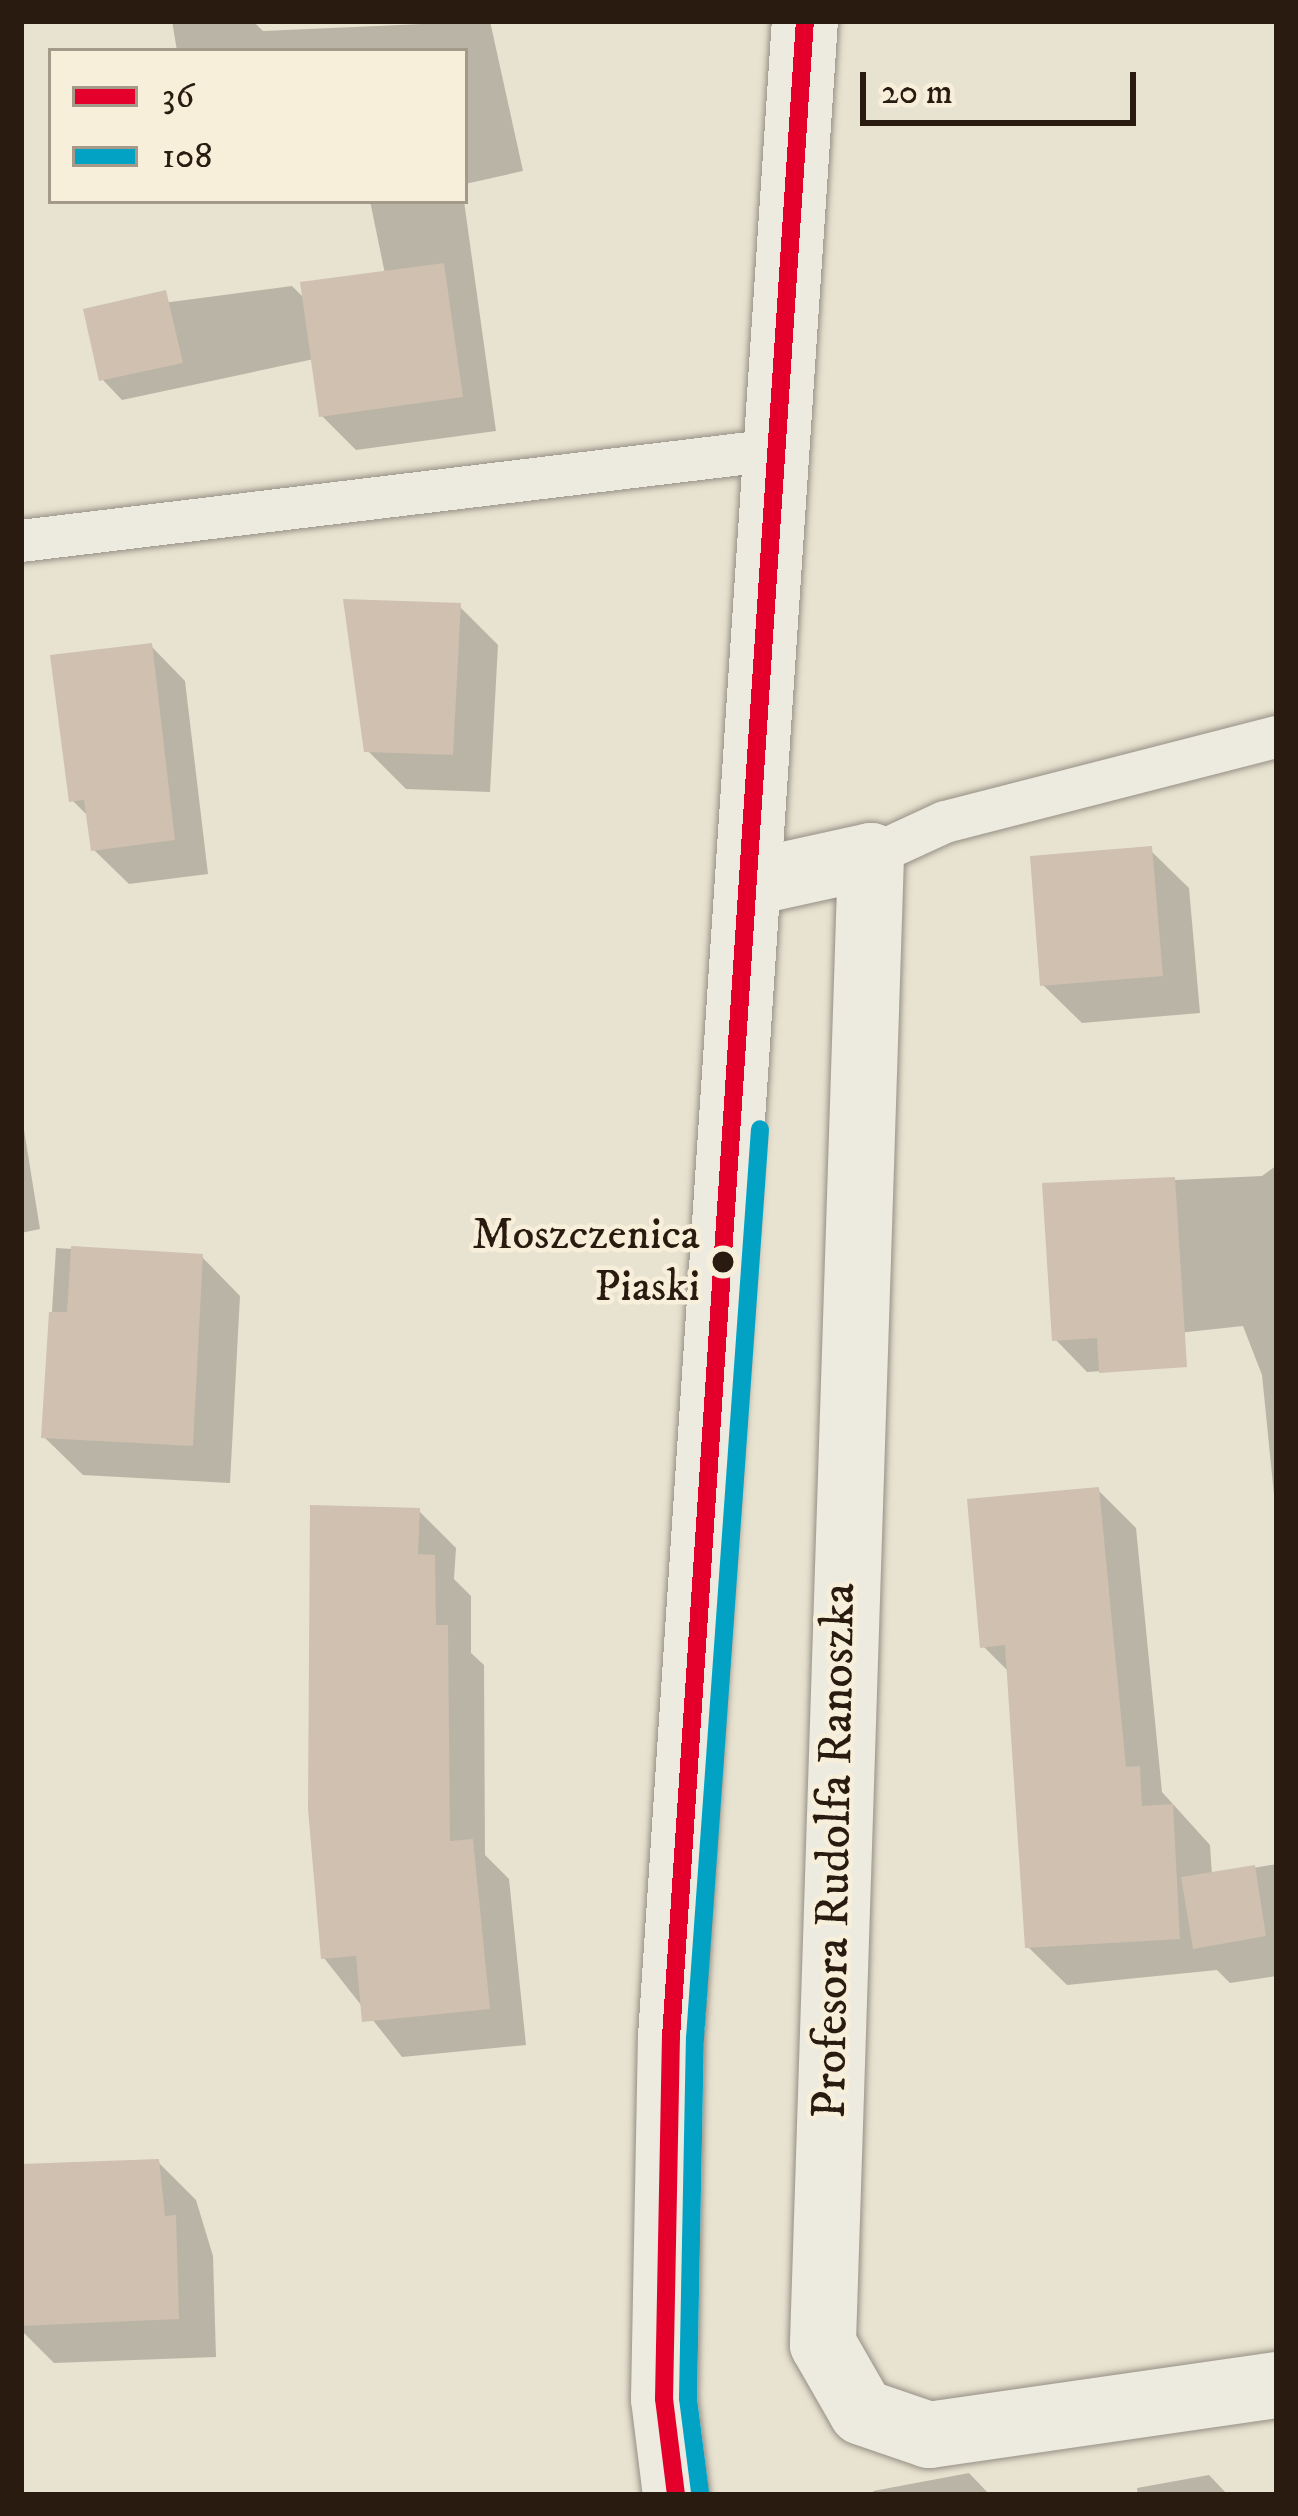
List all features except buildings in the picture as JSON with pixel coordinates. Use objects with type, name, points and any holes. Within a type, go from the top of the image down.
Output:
[{"type":"street","points":[[676,2495],[664,2399],[671,2037],[782,449],[805,21]]},
{"type":"street","points":[[753,882],[871,856]]},
{"type":"street","name":"Profesora Rudolfa Ranoszka","points":[[871,856],[824,2344],[862,2413],[929,2435],[1277,2385]]},
{"type":"lane","points":[[21,541],[782,449]]},
{"type":"lane","points":[[871,856],[945,821],[1277,737]]},
{"type":"transit line","name":"36","points":[[676,2495],[664,2399],[671,2037],[805,21]]},
{"type":"transit line","name":"108","points":[[700,2492],[688,2398],[695,2038],[760,1129]]},
{"type":"place","name":"Moszczenica Piaski","points":[[723,1262]]}]
